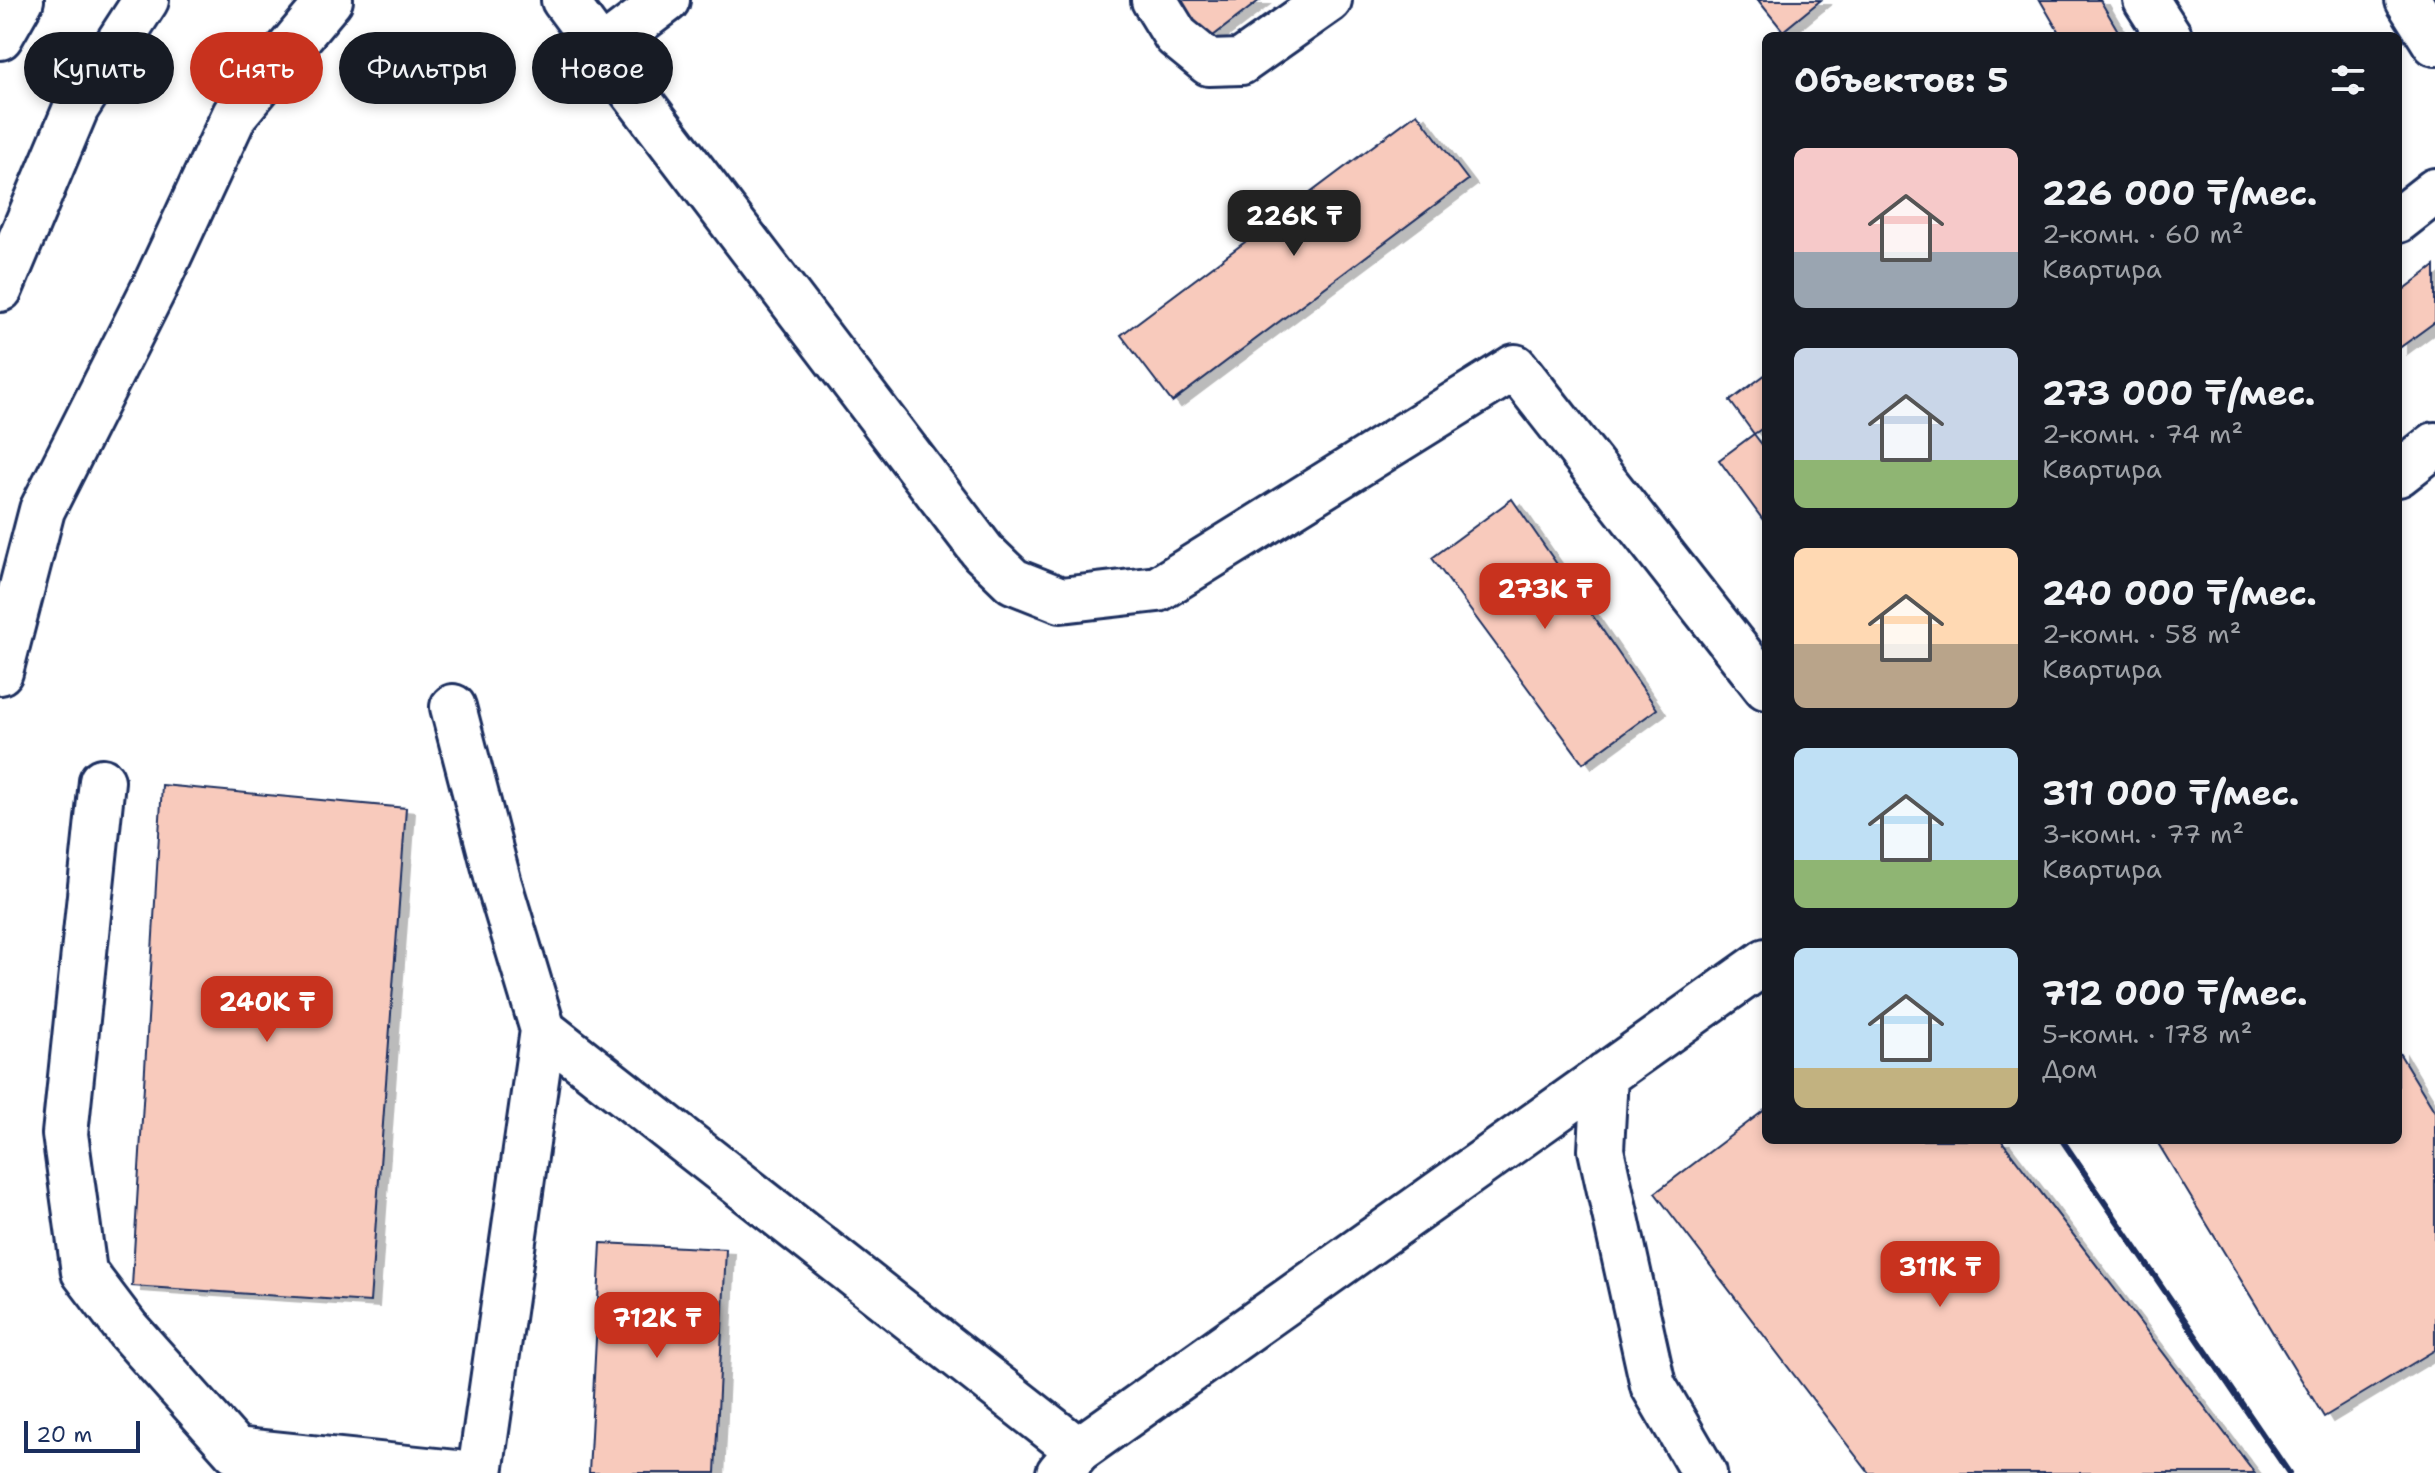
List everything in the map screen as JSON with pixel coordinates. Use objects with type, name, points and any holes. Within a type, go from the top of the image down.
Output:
[{"type":"main road","points":[[0,37],[21,0]]},
{"type":"main road","points":[[0,289],[76,108],[146,0]]},
{"type":"main road","points":[[0,672],[42,510],[147,302],[235,114],[330,0]]},
{"type":"main road","points":[[564,0],[588,32]]},
{"type":"main road","points":[[625,32],[667,0]]},
{"type":"main road","points":[[1154,0],[1176,36],[1209,63],[1241,62],[1329,0]]},
{"type":"main road","points":[[2146,0],[2166,32]]},
{"type":"main road","points":[[642,104],[983,552],[1013,581],[1061,600],[1158,589],[1515,367],[1762,682]]},
{"type":"main road","points":[[2402,217],[2435,191]]},
{"type":"main road","points":[[2402,471],[2435,445]]},
{"type":"main road","points":[[453,707],[499,884],[543,1030],[480,1473]]},
{"type":"main road","points":[[102,781],[65,1134],[84,1272],[234,1461],[456,1473]]},
{"type":"main road","points":[[543,1030],[1068,1462],[1762,964]]},
{"type":"main road","points":[[1605,1075],[1601,1150],[1653,1385],[1704,1473]]},
{"type":"building","points":[[1179,0],[1260,0],[1209,39]]},
{"type":"building","points":[[1758,0],[1821,0],[1783,31]]},
{"type":"building","points":[[2040,0],[2100,0],[2119,32],[2059,32]]},
{"type":"building","points":[[1417,113],[1468,180],[1172,402],[1121,335]]},
{"type":"building","points":[[2435,266],[2435,322],[2402,346],[2402,291]]},
{"type":"building","points":[[1762,377],[1762,429],[1754,434],[1730,401]]},
{"type":"building","points":[[1754,434],[1762,445],[1762,519],[1719,460]]},
{"type":"building","points":[[1512,499],[1657,709],[1583,763],[1432,558]]},
{"type":"building","points":[[162,785],[406,808],[370,1302],[132,1286]]},
{"type":"building","points":[[2402,1058],[2435,1112],[2435,1350],[2324,1417],[2158,1144],[2402,1144]]},
{"type":"building","points":[[1762,1112],[1762,1144],[2004,1144],[2255,1473],[1869,1473],[1655,1193]]},
{"type":"building","points":[[601,1243],[726,1249],[715,1473],[589,1473]]},
{"type":"railway","points":[[2065,1144],[2289,1473]]}]
